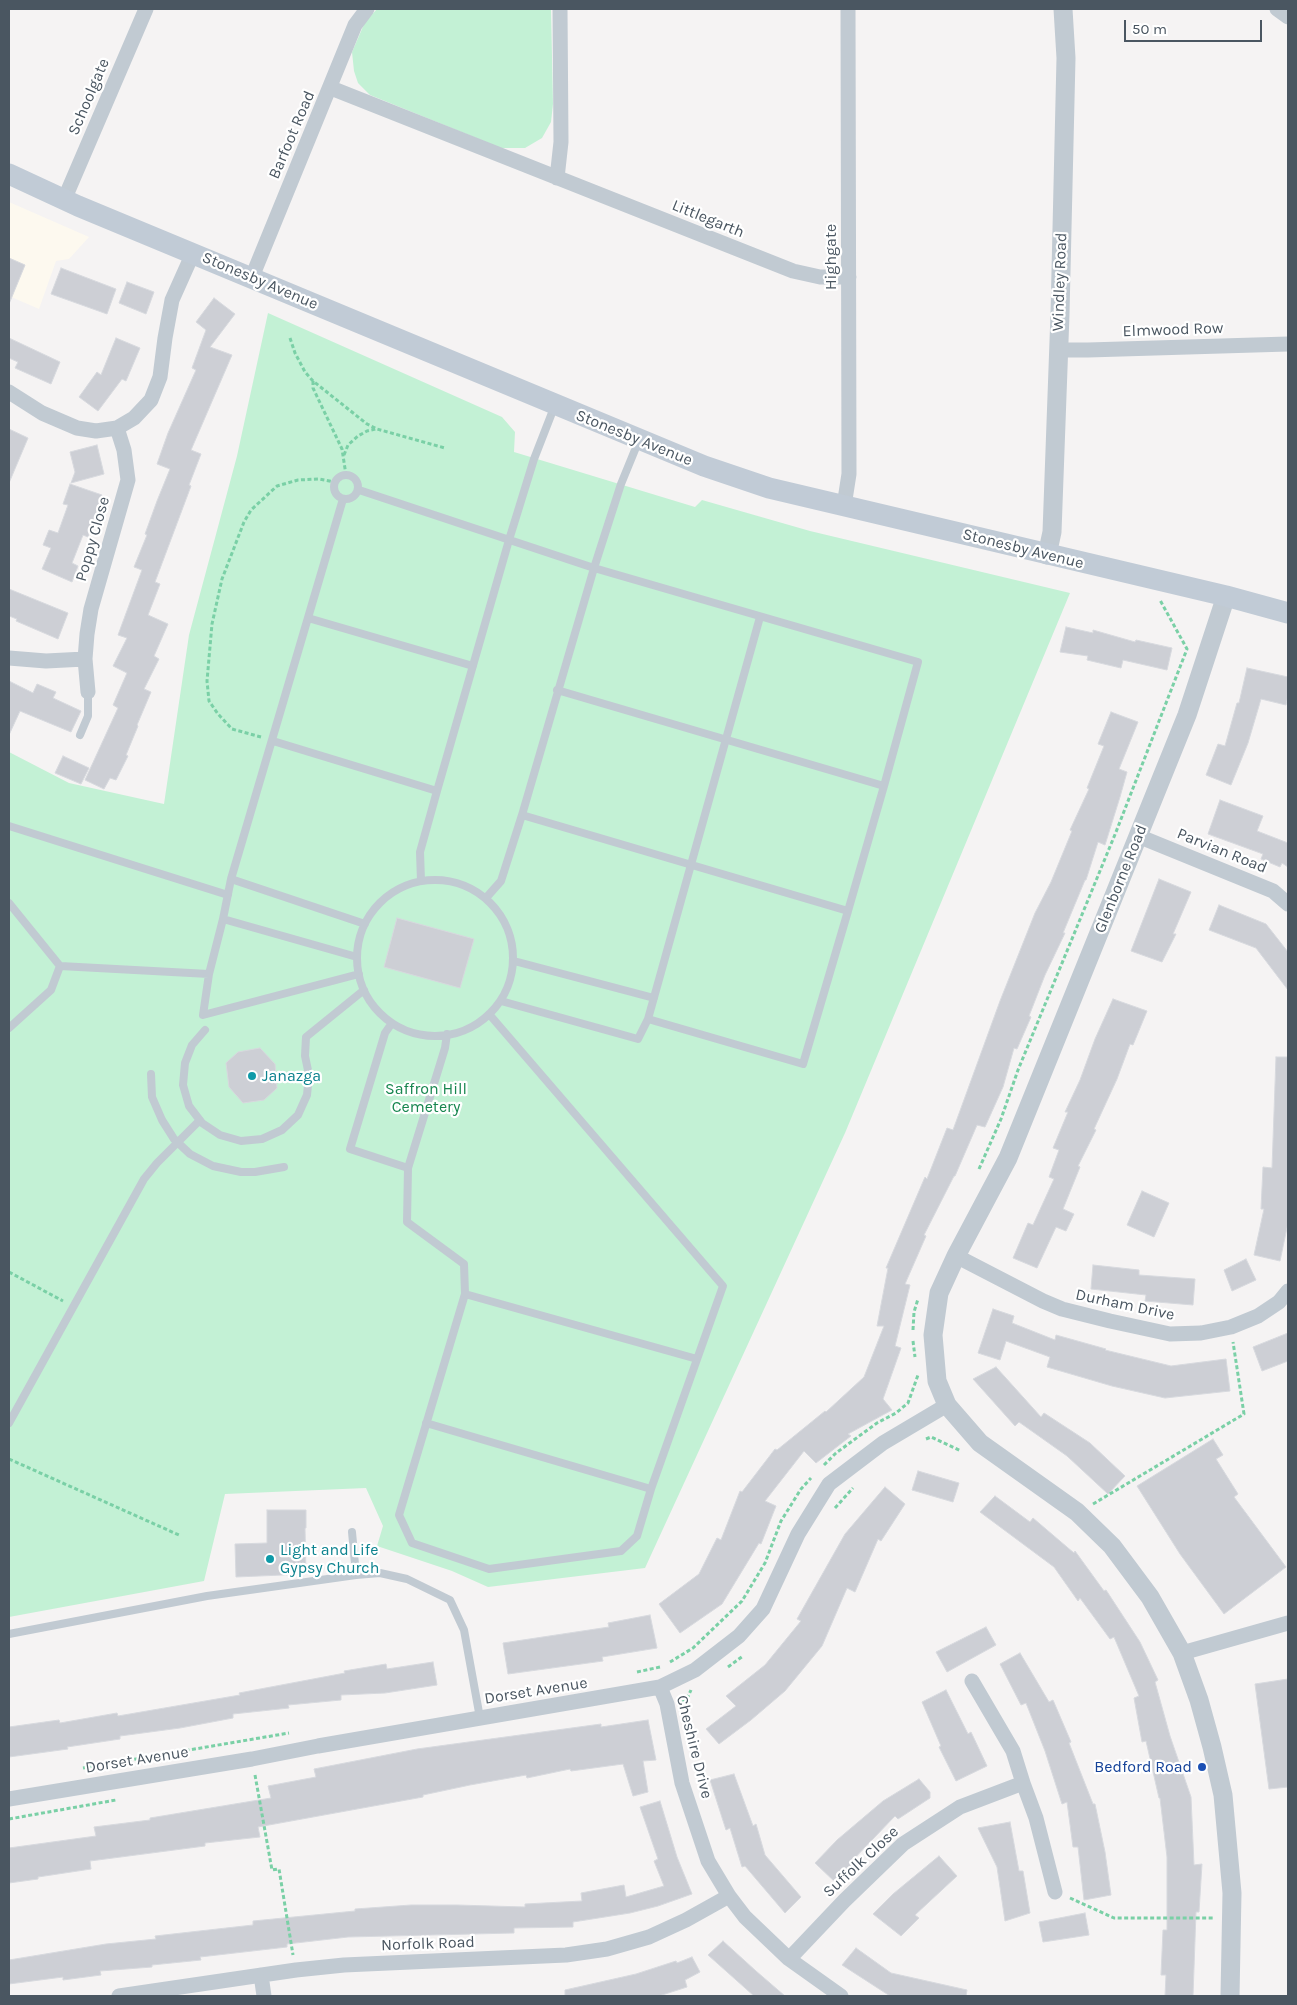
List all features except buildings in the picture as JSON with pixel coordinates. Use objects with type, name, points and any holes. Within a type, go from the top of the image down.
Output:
[{"type":"main road","name":"Stonesby Avenue","points":[[9,174],[64,200],[704,466],[769,488],[1226,596],[1288,613]]},
{"type":"street","name":"Schoolgate","points":[[64,200],[146,9]]},
{"type":"street","name":"Barfoot Road","points":[[252,277],[356,25],[368,9]]},
{"type":"street","points":[[557,178],[561,142],[560,9]]},
{"type":"street","name":"Highgate","points":[[844,506],[849,474],[848,9]]},
{"type":"street","name":"Windley Road","points":[[1047,554],[1052,532],[1058,350],[1066,58],[1063,9]]},
{"type":"street","points":[[1277,9],[1288,17]]},
{"type":"street","name":"Littlegarth","points":[[331,88],[793,271],[820,277],[848,277]]},
{"type":"street","points":[[9,392],[42,412],[77,428],[96,431],[117,428],[134,418],[150,400],[160,378],[164,338],[172,300],[193,253]]},
{"type":"street","name":"Elmwood Row","points":[[1058,350],[1288,344]]},
{"type":"street","name":"Poppy Close","points":[[88,692],[85,659],[91,609],[121,511],[128,480],[124,450],[117,428]]},
{"type":"street","name":"Glenborne Road","points":[[947,1405],[938,1381],[933,1335],[939,1293],[956,1256],[1008,1158],[1187,715],[1226,596]]},
{"type":"street","points":[[9,658],[46,661],[85,659]]},
{"type":"street","name":"Parvian Road","points":[[1138,836],[1273,891],[1288,904]]},
{"type":"street","name":"Durham Drive","points":[[956,1256],[1043,1301],[1075,1313],[1170,1334],[1201,1333],[1231,1327],[1258,1316],[1278,1302],[1288,1291]]},
{"type":"street","points":[[947,1405],[980,1443],[1077,1512],[1112,1546],[1145,1590],[1182,1653],[1202,1709],[1223,1795],[1232,1894],[1230,1996]]},
{"type":"street","name":"Dorset Avenue","points":[[9,1799],[252,1759],[660,1687],[695,1670],[739,1636],[763,1610],[798,1534],[828,1484],[883,1443],[947,1405]]},
{"type":"street","points":[[1182,1653],[1288,1623]]},
{"type":"street","points":[[972,1681],[1014,1751],[1036,1818],[1055,1892]]},
{"type":"street","name":"Cheshire Drive","points":[[660,1687],[667,1704],[682,1783],[708,1861],[745,1918],[789,1959],[841,1996]]},
{"type":"street","name":"Suffolk Close","points":[[789,1959],[844,1901],[903,1844],[960,1807],[1023,1782]]},
{"type":"street","name":"Norfolk Road","points":[[119,1996],[296,1970],[344,1965],[566,1955],[607,1949],[649,1937],[686,1920],[729,1896]]},
{"type":"street","points":[[261,1975],[264,1996]]},
{"type":"lane","points":[[421,881],[420,852],[437,791],[509,540],[534,459],[555,405]]},
{"type":"lane","points":[[486,898],[501,881],[594,568],[621,484],[640,440]]},
{"type":"lane","points":[[346,475],[356,479],[359,490],[354,497],[343,499],[336,494],[335,482],[340,476],[346,475]]},
{"type":"lane","points":[[359,490],[594,568],[918,662],[803,1064],[648,1019]]},
{"type":"lane","points":[[343,499],[231,879],[203,1015],[359,974]]},
{"type":"lane","points":[[501,1000],[638,1039],[648,1019],[760,617]]},
{"type":"lane","points":[[308,618],[473,666]]},
{"type":"lane","points":[[558,690],[884,786]]},
{"type":"lane","name":"Poppy Close","points":[[80,735],[88,716],[88,692]]},
{"type":"lane","points":[[273,741],[437,791]]},
{"type":"lane","points":[[522,815],[848,911]]},
{"type":"lane","points":[[9,826],[228,895]]},
{"type":"lane","points":[[231,879],[365,924]]},
{"type":"lane","points":[[439,880],[456,882],[486,898],[502,916],[511,938],[514,961],[510,982],[501,1000],[489,1014],[462,1032],[436,1036],[411,1032],[392,1023],[376,1008],[364,990],[359,974],[357,957],[359,940],[365,924],[375,908],[388,896],[404,886],[421,881],[439,880]]},
{"type":"lane","points":[[9,903],[60,966],[210,974]]},
{"type":"lane","points":[[223,919],[357,957]]},
{"type":"lane","points":[[514,961],[654,998]]},
{"type":"lane","points":[[9,1028],[51,990],[60,966]]},
{"type":"lane","points":[[205,1030],[192,1045],[185,1063],[183,1085],[189,1106],[200,1120],[220,1136],[241,1141],[262,1139],[282,1130],[298,1115],[307,1095],[309,1075],[305,1056],[306,1037],[364,990]]},
{"type":"lane","points":[[447,1034],[445,1048],[408,1168],[407,1222],[464,1264],[465,1294],[398,1515],[412,1543],[489,1569],[621,1551],[637,1536],[651,1489],[723,1286],[489,1014]]},
{"type":"lane","points":[[392,1023],[385,1033],[350,1149],[408,1168]]},
{"type":"lane","points":[[151,1074],[156,1108],[168,1131],[199,1160],[227,1170],[255,1172],[284,1166]]},
{"type":"lane","points":[[9,1423],[72,1306],[144,1179],[157,1162],[200,1120]]},
{"type":"lane","points":[[465,1294],[697,1359]]},
{"type":"lane","points":[[426,1424],[651,1489]]},
{"type":"lane","points":[[352,1532],[356,1575]]},
{"type":"lane","points":[[9,1634],[207,1596],[356,1575],[380,1574],[407,1579],[450,1600],[464,1630],[480,1718]]},
{"type":"path","points":[[290,338],[295,353],[305,372],[313,382],[366,424],[377,429],[445,448]]},
{"type":"path","points":[[313,382],[313,388],[343,456],[346,475]]},
{"type":"path","points":[[343,456],[348,445],[358,436],[367,431],[377,429]]},
{"type":"path","points":[[273,741],[232,728],[218,714],[209,701],[207,681],[210,641],[218,597],[233,548],[251,510],[277,486],[298,480],[319,479],[335,482]]},
{"type":"path","points":[[975,1178],[1116,832],[1187,649],[1149,579]]},
{"type":"path","points":[[9,1272],[72,1306]]},
{"type":"path","points":[[916,1365],[913,1348],[914,1312],[920,1294]]},
{"type":"path","points":[[1077,1512],[1244,1414],[1231,1327]]},
{"type":"path","points":[[896,1413],[908,1403],[918,1374]]},
{"type":"path","points":[[924,1440],[930,1437],[967,1455]]},
{"type":"path","points":[[9,1459],[179,1535]]},
{"type":"path","points":[[830,1513],[853,1488]]},
{"type":"path","points":[[669,1662],[693,1648]]},
{"type":"path","points":[[722,1671],[737,1662],[744,1655]]},
{"type":"path","points":[[636,1673],[661,1667]]},
{"type":"path","points":[[667,1704],[686,1701],[691,1691],[698,1686]]},
{"type":"path","points":[[252,1759],[272,1870],[279,1869],[296,1970]]},
{"type":"path","points":[[1055,1892],[1114,1918],[1232,1918]]},
{"type":"shaded area","points":[[9,202],[89,237],[69,259],[56,261],[39,309],[9,296]]},
{"type":"green space","points":[[377,9],[551,9],[553,104],[551,122],[542,138],[525,148],[501,148],[370,95],[358,83],[354,71],[352,52],[365,22]]},
{"type":"green space","name":"Saffron Hill Cemetery","points":[[268,313],[502,417],[515,432],[514,452],[695,507],[702,500],[810,531],[1070,593],[845,1133],[645,1568],[488,1587],[452,1571],[377,1546],[383,1526],[366,1488],[225,1494],[204,1581],[9,1617],[9,752],[69,783],[164,804],[189,635],[237,456]]},
{"type":"place","name":"Janazga","points":[[252,1076]]},
{"type":"place","name":"Light and Life Gypsy Church","points":[[270,1559]]},
{"type":"place","name":"Bedford Road","points":[[1202,1767]]}]
